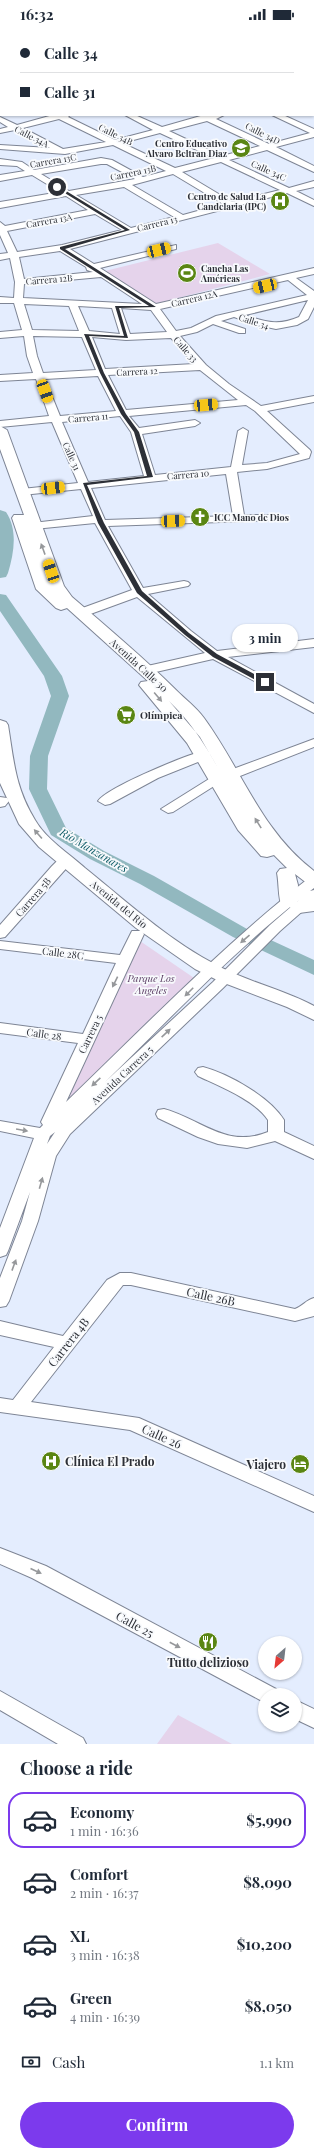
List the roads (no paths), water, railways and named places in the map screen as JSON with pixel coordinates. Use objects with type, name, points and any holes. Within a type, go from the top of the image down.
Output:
[{"type":"main road","name":"Avenida Calle 30","points":[[0,430],[22,492],[28,526],[44,589],[135,670],[180,723],[203,754],[224,776],[268,838],[300,870],[312,887]]},
{"type":"main road","name":"Avenida Calle 30","points":[[0,463],[57,587],[66,600],[147,670],[197,719],[217,749],[224,776],[244,826],[286,873],[312,887]]},
{"type":"main road","name":"Avenida del Río","points":[[0,725],[8,782],[14,798],[28,824],[62,865],[137,934],[214,977],[314,1027]]},
{"type":"main road","name":"Avenida del Río","points":[[1,800],[16,826],[29,843],[62,865],[214,977],[294,1003],[314,1014]]},
{"type":"main road","points":[[286,873],[289,885],[300,904]]},
{"type":"street","points":[[0,131],[61,116]]},
{"type":"street","name":"Calle 34B","points":[[61,116],[112,143],[176,172],[230,205]]},
{"type":"street","name":"Calle 34C","points":[[131,116],[161,129],[221,160],[314,202]]},
{"type":"street","points":[[0,147],[65,152],[112,143],[206,116]]},
{"type":"street","name":"Calle 34D","points":[[206,116],[314,169]]},
{"type":"street","points":[[278,116],[314,132]]},
{"type":"street","name":"Calle 34A","points":[[0,119],[65,152]]},
{"type":"street","name":"Carrera 13B","points":[[0,205],[144,180],[314,135]]},
{"type":"street","points":[[0,162],[22,166],[32,174],[69,194],[128,230]]},
{"type":"street","name":"Carrera 13C","points":[[0,178],[32,174],[97,162],[109,162],[144,180]]},
{"type":"street","points":[[125,184],[181,216]]},
{"type":"street","name":"Carrera 13","points":[[0,257],[62,248],[181,216],[314,184]]},
{"type":"street","name":"Carrera 13A","points":[[1,227],[96,211]]},
{"type":"street","name":"Calle 31","points":[[1,227],[14,256],[20,282],[18,301],[28,333],[32,356],[56,420],[100,521],[139,592],[187,634],[215,655],[314,709]]},
{"type":"street","points":[[90,268],[173,247]]},
{"type":"street","name":"Calle 33","points":[[62,248],[90,268],[102,274],[155,309],[174,335],[202,367],[247,402],[259,409],[306,452],[305,456]]},
{"type":"street","name":"Carrera 12A","points":[[0,300],[155,309],[314,271]]},
{"type":"street","name":"Carrera 12B","points":[[20,282],[102,274]]},
{"type":"street","points":[[155,309],[314,274]]},
{"type":"street","points":[[292,279],[314,297]]},
{"type":"street","points":[[0,335],[28,333],[86,334],[126,337],[174,335],[194,330],[233,314],[314,297]]},
{"type":"street","name":"Calle 34","points":[[233,314],[274,327],[287,325],[303,319],[314,297]]},
{"type":"street","points":[[72,303],[102,373],[123,414],[136,432],[150,477]]},
{"type":"street","points":[[116,307],[126,337]]},
{"type":"street","points":[[213,321],[242,331]]},
{"type":"street","name":"Carrera 12","points":[[0,378],[202,367]]},
{"type":"street","points":[[259,409],[314,400]]},
{"type":"street","name":"Carrera 11","points":[[0,430],[56,420],[247,402]]},
{"type":"street","points":[[136,432],[195,423]]},
{"type":"street","points":[[239,519],[234,469],[243,431]]},
{"type":"street","name":"Carrera 10","points":[[22,492],[84,484],[267,466],[305,456]]},
{"type":"street","points":[[28,526],[100,521],[273,518]]},
{"type":"street","points":[[81,612],[139,592],[184,584]]},
{"type":"street","points":[[147,670],[215,655],[314,643]]},
{"type":"street","points":[[168,809],[224,776],[314,743]]},
{"type":"street","points":[[105,801],[134,784],[167,768],[203,754]]},
{"type":"street","name":"Carrera 5B","points":[[0,934],[62,865]]},
{"type":"street","name":"Avenida Carrera 5","points":[[0,1251],[6,1217],[43,1134],[269,926],[300,904],[312,887]]},
{"type":"street","name":"Carrera 5","points":[[43,1134],[137,934]]},
{"type":"street","name":"Calle 28C","points":[[0,946],[126,960]]},
{"type":"street","name":"Avenida Carrera 5","points":[[0,1301],[30,1221],[48,1156],[64,1130],[214,977]]},
{"type":"street","name":"Calle 28","points":[[0,1028],[87,1039]]},
{"type":"street","points":[[203,1072],[258,1102],[270,1112],[275,1119],[277,1127],[276,1135]]},
{"type":"street","points":[[164,1114],[200,1133],[223,1140],[253,1141],[268,1139],[276,1135]]},
{"type":"street","points":[[0,1126],[43,1134]]},
{"type":"street","points":[[276,1135],[314,1153]]},
{"type":"street","points":[[6,1217],[30,1221]]},
{"type":"street","name":"Calle 26B","points":[[120,1279],[130,1279],[295,1315],[308,1309]]},
{"type":"street","name":"Carrera 4B","points":[[9,1406],[67,1343],[113,1284],[120,1279]]},
{"type":"street","points":[[0,1328],[67,1343]]},
{"type":"street","name":"Calle 26","points":[[9,1406],[133,1423],[314,1504]]},
{"type":"street","name":"Calle 25","points":[[0,1556],[39,1572],[258,1689]]},
{"type":"street","points":[[0,1700],[76,1744]]},
{"type":"street","points":[[302,1713],[314,1719]]},
{"type":"waterway","name":"Río Manzanares","points":[[0,515],[6,537],[4,558],[0,573]]},
{"type":"waterway","name":"Río Manzanares","points":[[0,599],[53,676],[60,696],[39,756],[38,789],[58,831],[97,855],[147,880],[240,933],[314,968]]},
{"type":"place","name":"Centro Educativo Alvaro Beltran Diaz","points":[[241,148]]},
{"type":"place","name":"Centro de Salud La Candelaria (IPC)","points":[[280,201]]},
{"type":"place","name":"Cancha Las Américas","points":[[187,273]]},
{"type":"place","name":"ICC Mano de Dios","points":[[200,517]]},
{"type":"place","name":"Olímpica","points":[[126,715]]},
{"type":"place","name":"Clínica El Prado","points":[[51,1461]]},
{"type":"place","name":"Viajero","points":[[300,1464]]},
{"type":"place","name":"Tutto delizioso","points":[[208,1642]]},
{"type":"park label","name":"Parque Los Angeles","points":[[151,984]]}]
